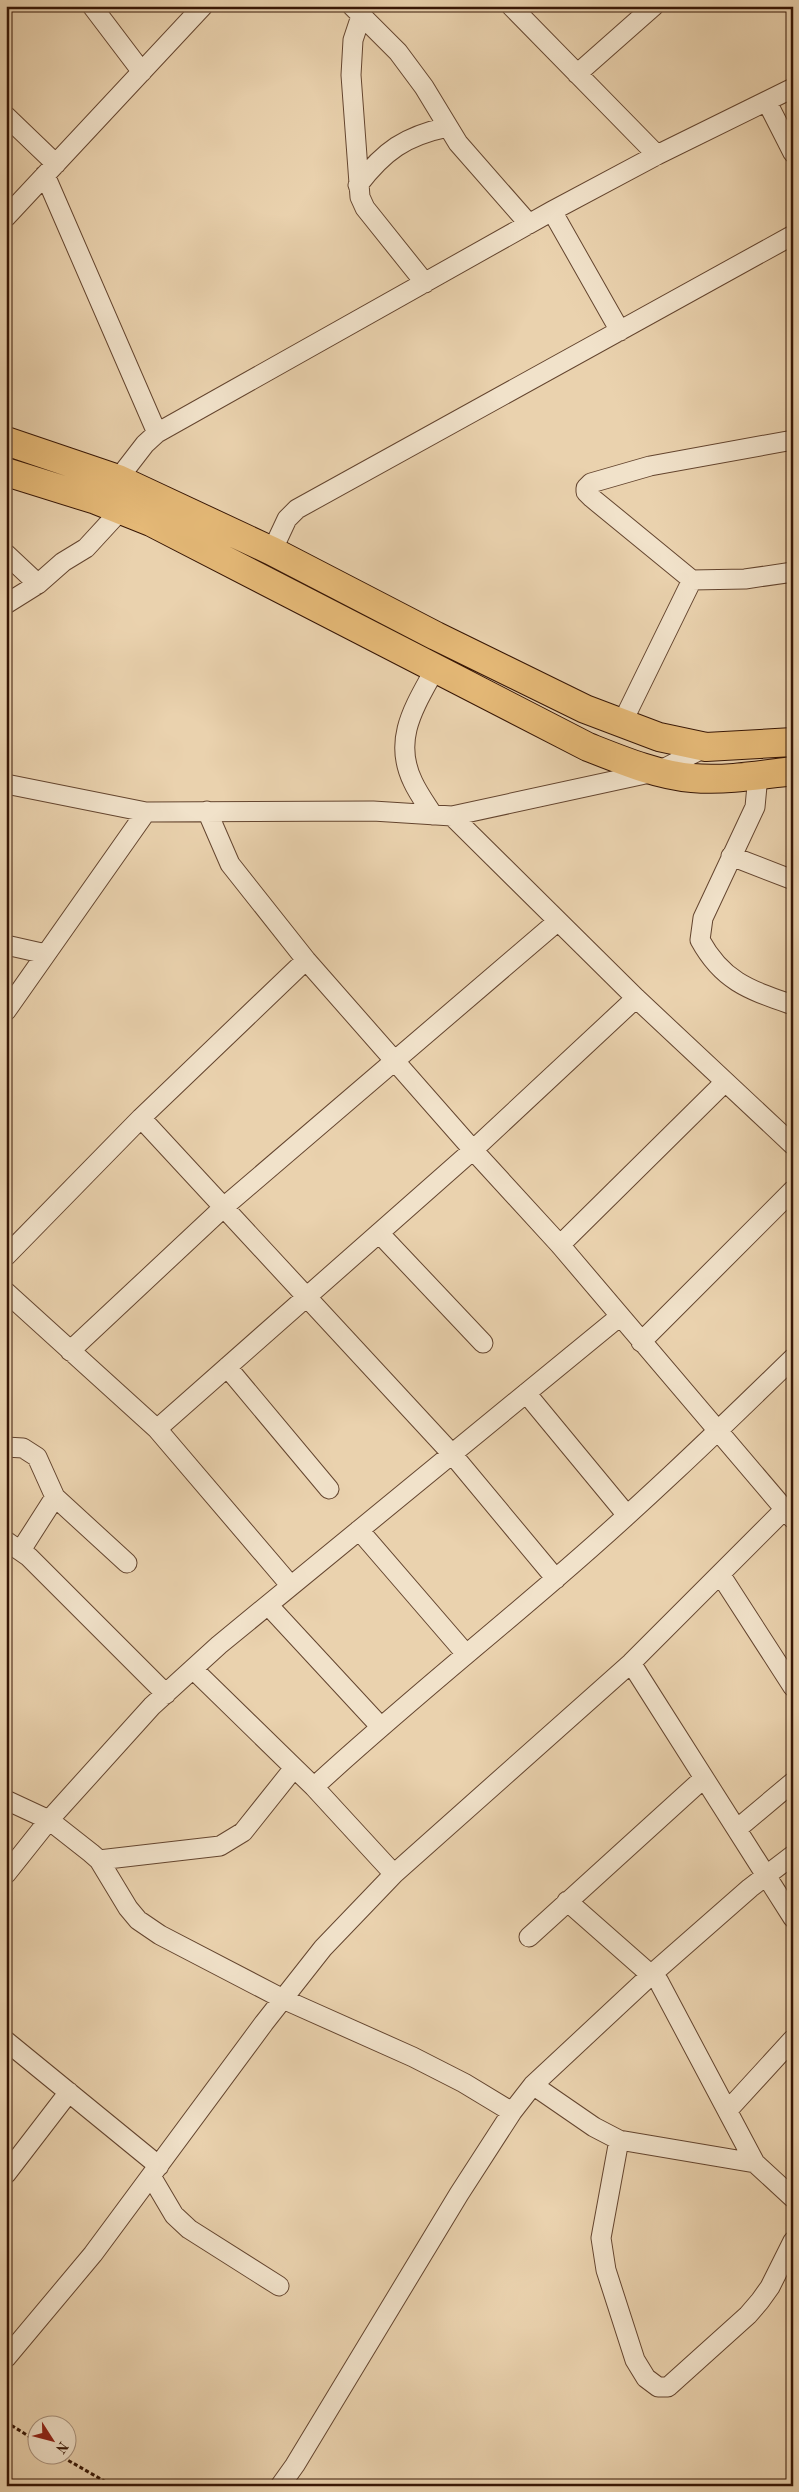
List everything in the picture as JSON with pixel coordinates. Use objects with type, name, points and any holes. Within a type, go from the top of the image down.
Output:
[{"type":"main road","points":[[6,441],[118,479],[272,550],[436,636],[585,709],[659,737],[706,747],[793,742]]},
{"type":"main road","points":[[6,472],[96,500],[151,522],[588,747],[659,771],[692,778],[732,778],[793,771]]},
{"type":"street","points":[[92,6],[142,72]]},
{"type":"street","points":[[6,216],[203,6]]},
{"type":"street","points":[[511,6],[657,155]]},
{"type":"street","points":[[577,74],[654,6]]},
{"type":"street","points":[[356,11],[409,66],[458,143],[528,224]]},
{"type":"street","points":[[356,11],[351,75],[358,185],[365,208],[425,283]]},
{"type":"street","points":[[118,479],[145,444],[157,433],[528,224],[657,155],[793,88]]},
{"type":"street","points":[[767,102],[793,152]]},
{"type":"street","points":[[6,116],[51,170],[157,433]]},
{"type":"street","points":[[358,185],[373,166],[391,149],[426,132],[448,127]]},
{"type":"street","points":[[552,211],[620,331]]},
{"type":"street","points":[[272,550],[287,519],[296,509],[793,235]]},
{"type":"street","points":[[793,440],[650,466],[591,484],[586,488],[586,492],[592,498],[692,580],[725,580],[793,572]]},
{"type":"street","points":[[6,604],[38,584],[63,562],[86,548],[121,510]]},
{"type":"street","points":[[6,554],[38,584]]},
{"type":"street","points":[[622,723],[692,580]]},
{"type":"street","points":[[433,814],[412,782],[406,764],[405,742],[409,716],[435,669]]},
{"type":"street","points":[[6,784],[146,812],[373,811],[452,816],[659,771],[706,747]]},
{"type":"street","points":[[758,775],[754,807],[703,918],[700,940],[720,969],[733,980],[745,988],[793,1005]]},
{"type":"street","points":[[6,2358],[93,2254],[323,1948],[394,1874],[631,1663],[720,1574],[789,1514],[619,1317],[560,1245],[473,1150],[306,960],[230,864],[207,811]]},
{"type":"street","points":[[6,1011],[146,812]]},
{"type":"street","points":[[452,816],[636,998],[793,1145]]},
{"type":"street","points":[[731,856],[793,880]]},
{"type":"street","points":[[70,1350],[225,1206],[558,921]]},
{"type":"street","points":[[6,945],[46,954]]},
{"type":"street","points":[[6,1256],[142,1118],[306,960]]},
{"type":"street","points":[[157,1429],[473,1150],[636,998]]},
{"type":"street","points":[[560,1245],[725,1082]]},
{"type":"street","points":[[142,1118],[452,1454],[556,1579]]},
{"type":"street","points":[[641,1342],[793,1190]]},
{"type":"street","points":[[379,1233],[483,1343]]},
{"type":"street","points":[[6,1292],[157,1429],[290,1586]]},
{"type":"street","points":[[6,1874],[49,1820],[152,1706],[290,1586],[619,1317]]},
{"type":"street","points":[[314,1787],[380,1726],[556,1579],[717,1432],[793,1358]]},
{"type":"street","points":[[227,1367],[329,1489]]},
{"type":"street","points":[[526,1393],[626,1514]]},
{"type":"street","points":[[6,1447],[23,1448],[37,1457],[55,1497],[126,1563]]},
{"type":"street","points":[[55,1497],[14,1546],[166,1694]]},
{"type":"street","points":[[359,1530],[466,1654]]},
{"type":"street","points":[[720,1574],[793,1687]]},
{"type":"street","points":[[268,1605],[380,1726]]},
{"type":"street","points":[[631,1663],[793,1918]]},
{"type":"street","points":[[193,1669],[314,1787],[394,1874]]},
{"type":"street","points":[[99,1860],[220,1846],[233,1840],[243,1832],[294,1768]]},
{"type":"street","points":[[529,1937],[704,1778]]},
{"type":"street","points":[[737,1829],[793,1782]]},
{"type":"street","points":[[6,1800],[49,1820],[99,1860],[128,1908],[144,1924],[160,1935],[283,1999],[413,2057],[464,2083],[512,2112]]},
{"type":"street","points":[[280,2486],[295,2465],[434,2234],[512,2112],[533,2085],[652,1974],[793,1855]]},
{"type":"street","points":[[567,1901],[652,1974],[756,2163],[793,2198]]},
{"type":"street","points":[[728,2110],[793,2038]]},
{"type":"street","points":[[6,2041],[68,2092],[155,2171],[174,2215],[188,2229],[279,2286]]},
{"type":"street","points":[[533,2085],[594,2128],[619,2140],[756,2163]]},
{"type":"street","points":[[8,2167],[68,2092]]},
{"type":"street","points":[[619,2140],[602,2238],[606,2270],[635,2360],[646,2378],[658,2387],[668,2387],[748,2315],[770,2287],[793,2241]]},
{"type":"path","points":[[6,2422],[28,2436]]},
{"type":"path","points":[[74,2464],[112,2486]]}]
